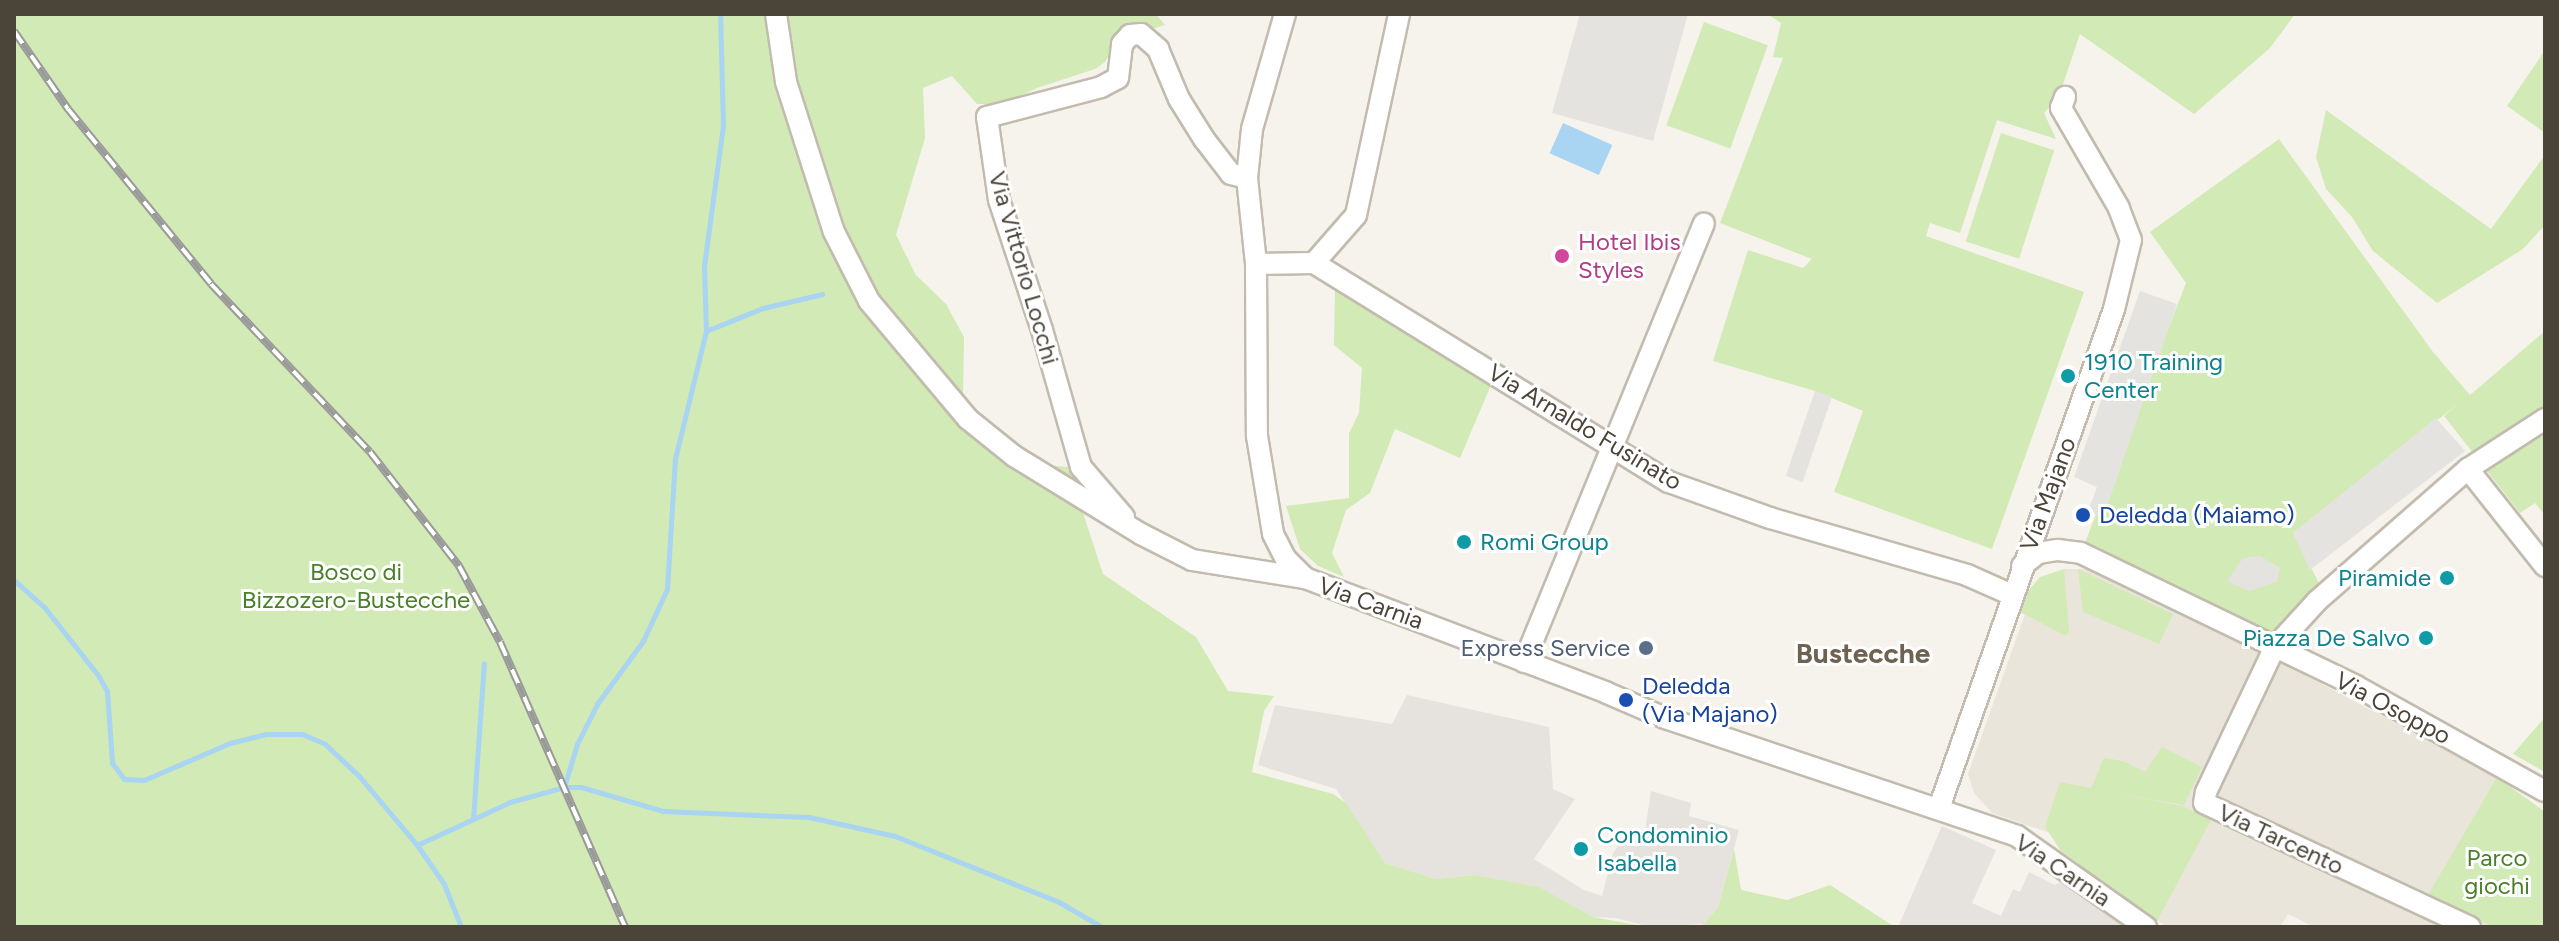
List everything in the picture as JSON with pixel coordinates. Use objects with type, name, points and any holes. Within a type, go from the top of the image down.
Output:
[{"type":"street","points":[[776,14],[786,82],[834,232],[869,301],[968,419],[1014,456],[1141,534],[1192,560],[1305,578]]},
{"type":"street","name":"Via Carnia","points":[[1285,14],[1252,129],[1247,178],[1256,264],[1257,436],[1273,534],[1286,559],[1305,578],[1665,718],[2017,836],[2146,927]]},
{"type":"street","points":[[1256,264],[1314,263],[1349,228],[1356,215],[1399,14]]},
{"type":"street","name":"Via Vittorio Locchi","points":[[1141,534],[1081,467],[1042,330],[999,200],[987,117],[1101,87],[1118,78],[1122,44],[1130,35],[1141,34],[1158,49],[1179,99],[1204,139],[1231,174],[1247,178]]},
{"type":"street","name":"Via Majano","points":[[1939,808],[2114,309],[2131,240],[2119,208],[2061,108],[2065,97]]},
{"type":"street","points":[[1524,662],[1704,223]]},
{"type":"street","name":"Via Arnaldo Fusinato","points":[[1314,263],[1669,482],[1783,522],[1967,575],[2012,595]]},
{"type":"street","points":[[2275,647],[2317,601],[2468,469],[2545,419]]},
{"type":"street","points":[[2468,469],[2545,566]]},
{"type":"street","name":"Via Osoppo","points":[[2022,566],[2038,553],[2058,550],[2081,553],[2356,686],[2545,791]]},
{"type":"street","name":"Via Tarcento","points":[[2275,647],[2206,792],[2204,803],[2470,927]]},
{"type":"shaded area","points":[[1580,14],[1688,14],[1653,141],[1552,113]]},
{"type":"shaded area","points":[[2140,291],[2177,304],[2103,518],[2088,511],[2097,487],[2074,477]]},
{"type":"shaded area","points":[[1815,391],[1832,397],[1803,482],[1786,476]]},
{"type":"shaded area","points":[[2436,418],[2465,451],[2310,570],[2293,533]]},
{"type":"shaded area","points":[[2260,556],[2280,568],[2277,582],[2249,591],[2227,581],[2243,558]]},
{"type":"shaded area","points":[[2064,569],[2093,569],[2256,649],[2497,777],[2429,895],[2493,927],[2314,927],[2288,914],[2280,927],[2167,927],[2092,875],[2050,833],[1992,813],[1974,793],[1968,774],[2035,586]]},
{"type":"shaded area","points":[[1407,695],[1549,727],[1553,789],[1575,799],[1534,859],[1584,890],[1602,896],[1613,853],[1630,829],[1645,831],[1651,791],[1691,803],[1689,816],[1739,830],[1718,907],[1704,924],[1650,927],[1616,918],[1593,917],[1538,887],[1475,875],[1436,879],[1385,863],[1336,789],[1258,765],[1275,705],[1392,724]]},
{"type":"shaded area","points":[[1942,826],[1996,850],[1972,903],[2001,916],[2013,889],[2020,892],[2029,872],[2055,885],[2067,879],[2135,927],[1898,927]]},
{"type":"green space","name":"Bosco di Bizzozero-Bustecche","points":[[14,14],[1156,14],[1165,25],[1152,29],[1142,26],[1122,33],[1105,62],[1095,69],[1037,88],[1003,104],[977,104],[952,76],[923,88],[925,138],[896,235],[916,275],[946,304],[964,337],[963,395],[987,427],[1042,465],[1068,467],[1103,574],[1196,637],[1228,691],[1274,696],[1264,711],[1252,772],[1333,794],[1346,803],[1385,863],[1436,879],[1475,875],[1539,887],[1593,917],[1648,927],[14,927]]},
{"type":"green space","points":[[1767,14],[2295,14],[2270,48],[2194,114],[2080,34],[2059,96],[2044,113],[2056,139],[1997,120],[1960,233],[1930,223],[1926,236],[2084,292],[1992,549],[1834,492],[1863,411],[1815,391],[1713,361],[1748,250],[1803,268],[1812,259],[1720,223],[1783,58],[1773,57],[1781,23]]},
{"type":"green space","points":[[1704,22],[1768,45],[1730,149],[1666,125]]},
{"type":"green space","points":[[2545,50],[2545,133],[2507,106]]},
{"type":"green space","points":[[2326,110],[2491,229],[2545,155],[2545,225],[2523,249],[2437,303],[2373,251],[2352,217],[2326,189],[2316,157]]},
{"type":"green space","points":[[2001,133],[2054,150],[2019,259],[1966,241]]},
{"type":"green space","points":[[2279,139],[2433,352],[2470,395],[2545,331],[2545,515],[2535,503],[2520,513],[2444,416],[2459,403],[2293,533],[2322,589],[2275,647],[2081,553],[2186,283],[2150,232]]},
{"type":"green space","points":[[1335,287],[1491,385],[1460,458],[1395,429],[1370,493],[1346,510],[1332,553],[1344,577],[1318,566],[1300,549],[1286,506],[1349,498],[1349,433],[1359,413],[1362,368],[1334,345]]},
{"type":"green space","points":[[2064,569],[2069,631],[2066,636],[2018,611],[2023,597],[2040,577]]},
{"type":"green space","points":[[2078,569],[2173,614],[2159,644],[2083,612]]},
{"type":"green space","points":[[2545,717],[2545,772],[2513,754]]},
{"type":"green space","points":[[2162,747],[2202,767],[2184,805],[2100,790],[2183,806],[2211,820],[2157,921],[2061,851],[2045,827],[2060,782],[2091,788],[2104,758],[2123,761],[2145,772]]},
{"type":"green space","name":"Parco giochi","points":[[2497,777],[2545,812],[2545,927],[2493,927],[2428,895]]},
{"type":"green space","points":[[1734,849],[1741,890],[1787,900],[1830,885],[1895,927],[1694,927],[1704,924],[1718,907]]},
{"type":"water","points":[[1563,123],[1612,145],[1599,175],[1550,153]]},
{"type":"waterway","points":[[417,845],[510,802],[564,787],[577,744],[597,704],[643,641],[667,589],[675,459],[706,331],[704,266],[723,126],[720,14]]},
{"type":"waterway","points":[[706,331],[763,308],[822,294]]},
{"type":"waterway","points":[[14,580],[45,608],[107,691],[112,763],[124,779],[144,780],[230,743],[266,734],[302,734],[325,744],[359,776],[417,845],[444,884],[461,927]]},
{"type":"waterway","points":[[473,819],[484,663]]},
{"type":"waterway","points":[[564,787],[581,787],[663,811],[809,817],[895,836],[1059,902],[1102,927]]},
{"type":"railway","points":[[14,31],[68,109],[211,284],[370,452],[459,566],[500,642],[625,927]]},
{"type":"place","name":"Hotel Ibis Styles","points":[[1562,256]]},
{"type":"place","name":"1910 Training Center","points":[[2068,376]]},
{"type":"place","name":"Deledda (Maiamo)","points":[[2083,515]]},
{"type":"place","name":"Romi Group","points":[[1464,542]]},
{"type":"place","name":"Piramide","points":[[2447,578]]},
{"type":"place","name":"Piazza De Salvo","points":[[2426,638]]},
{"type":"place","name":"Express Service","points":[[1646,648]]},
{"type":"place","name":"Deledda (Via Majano)","points":[[1626,700]]},
{"type":"place","name":"Condominio Isabella","points":[[1581,849]]},
{"type":"district","name":"Bustecche","points":[[1863,653]]}]
